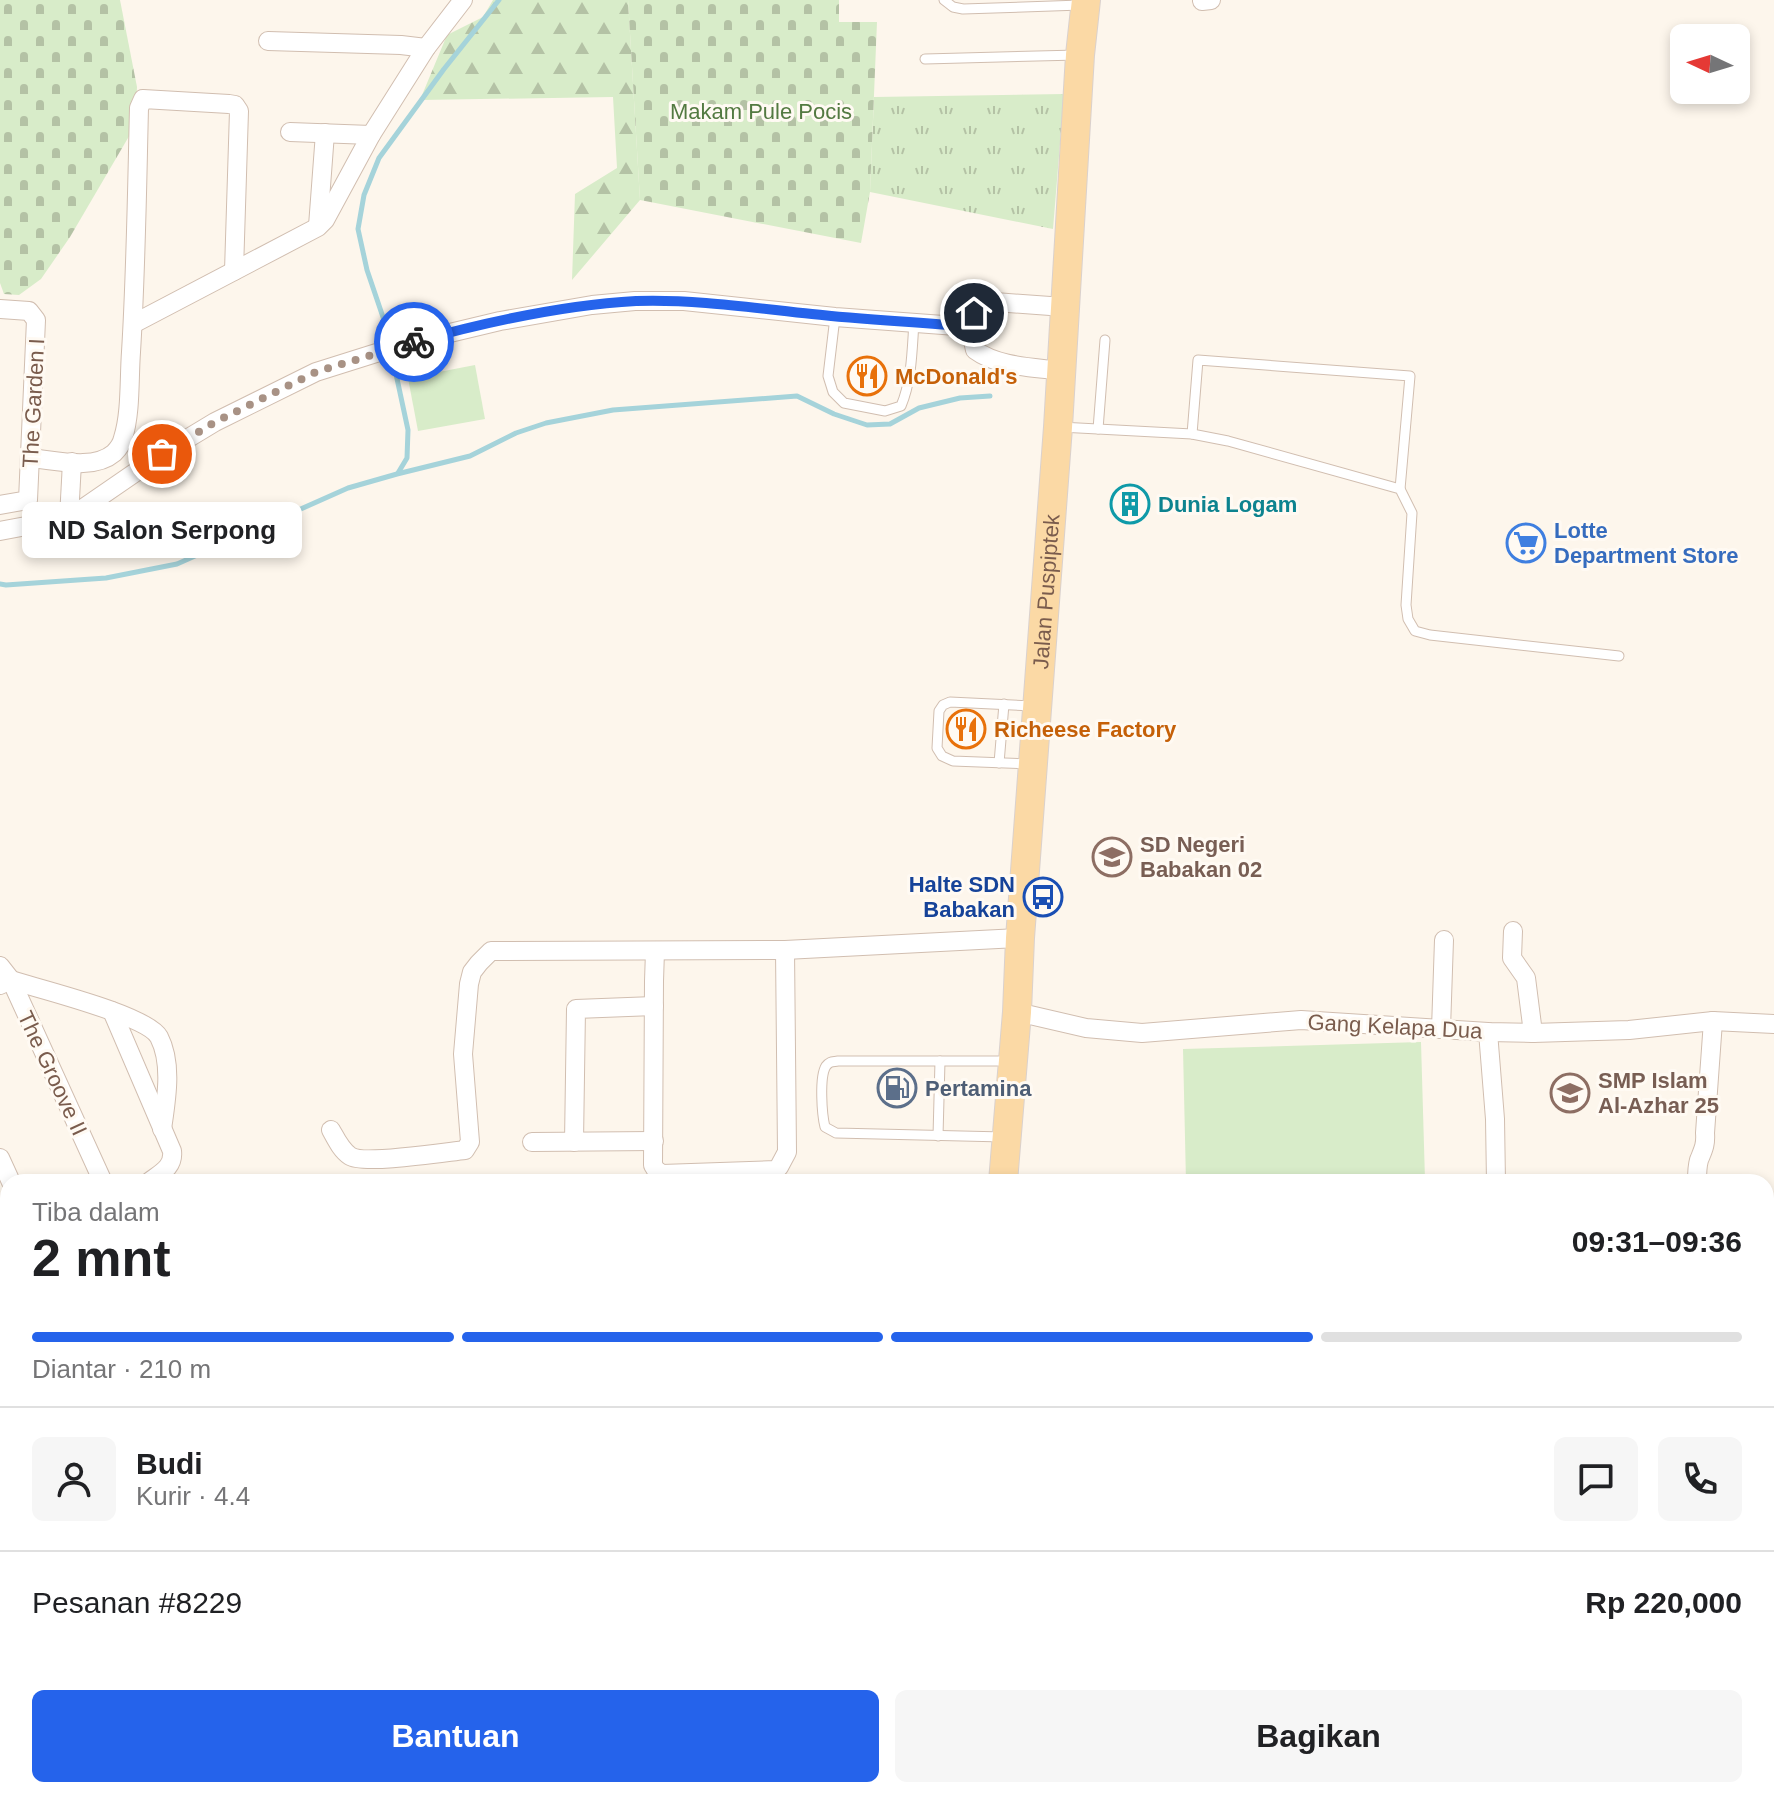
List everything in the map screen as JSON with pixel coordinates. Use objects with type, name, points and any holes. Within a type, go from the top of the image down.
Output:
[{"type":"main road","name":"Jalan Puspiptek","points":[[1004,1174],[1086,2]]},
{"type":"street","points":[[133,324],[318,227],[426,48],[463,0]]},
{"type":"street","points":[[268,41],[426,48]]},
{"type":"street","points":[[30,458],[72,462],[104,460],[116,452],[123,440],[133,324],[139,108],[143,99],[229,104],[235,105],[239,111],[234,271]]},
{"type":"street","points":[[290,132],[371,135]]},
{"type":"street","points":[[318,227],[325,133]]},
{"type":"street","points":[[0,531],[69,518],[215,422],[316,372],[446,333],[531,315],[635,301],[684,301],[970,327]]},
{"type":"street","points":[[1061,371],[984,356],[975,350],[970,327],[974,313],[995,302],[1064,307]]},
{"type":"street","name":"The Garden I","points":[[0,309],[29,311],[36,320],[28,500],[0,505]]},
{"type":"street","points":[[69,518],[72,462]]},
{"type":"street","points":[[1513,931],[1512,958],[1526,978],[1533,1033]]},
{"type":"street","points":[[331,1130],[339,1145],[355,1158],[465,1150],[470,1142],[463,1037],[469,984],[472,972],[486,954],[496,950],[785,950],[1020,938]]},
{"type":"street","points":[[1441,1029],[1444,940]]},
{"type":"street","points":[[655,951],[653,1165],[662,1174],[775,1170],[779,1167],[787,1152],[785,950]]},
{"type":"street","points":[[4,977],[112,1011],[140,1023],[159,1036],[166,1064],[162,1129]]},
{"type":"street","name":"The Groove II","points":[[4,977],[99,1174]]},
{"type":"street","points":[[574,1142],[576,1009],[654,1006]]},
{"type":"street","points":[[112,1011],[172,1151],[170,1165],[159,1174]]},
{"type":"street","name":"Gang Kelapa Dua","points":[[1017,1012],[1086,1028],[1142,1033],[1301,1020],[1533,1033],[1774,1020]]},
{"type":"street","points":[[1698,1174],[1705,1142],[1713,1021]]},
{"type":"street","points":[[1488,1032],[1496,1174]]},
{"type":"street","points":[[532,1142],[654,1141]]},
{"type":"lane","points":[[944,0],[953,7],[963,9],[1086,2]]},
{"type":"lane","points":[[925,59],[1080,55]]},
{"type":"lane","points":[[835,317],[828,376],[833,392],[844,403],[885,411],[901,406],[904,398],[912,356],[914,322]]},
{"type":"lane","points":[[1098,429],[1105,340]]},
{"type":"lane","points":[[1192,434],[1198,360],[1410,376],[1400,489],[1412,513],[1406,605],[1408,619],[1415,631],[1619,656]]},
{"type":"lane","points":[[1058,427],[1192,434],[1228,441],[1400,489]]},
{"type":"lane","points":[[1033,764],[953,761],[942,756],[937,748],[939,711],[950,702],[1037,707]]},
{"type":"lane","points":[[999,763],[1004,704]]},
{"type":"lane","points":[[1007,1137],[836,1133],[825,1127],[822,1082],[827,1065],[838,1061],[1013,1061]]},
{"type":"lane","points":[[938,1136],[940,1061]]},
{"type":"green space","points":[[0,0],[120,0],[137,87],[135,126],[70,237],[41,279],[19,295],[4,294],[0,283]]},
{"type":"green space","points":[[493,0],[628,0],[640,200],[572,280],[575,194],[617,168],[613,97],[420,100],[447,35],[483,17]]},
{"type":"green space","name":"Makam Pule Pocis","points":[[628,0],[839,0],[839,22],[877,22],[870,192],[861,243],[640,200]]},
{"type":"green space","points":[[1064,94],[1053,229],[870,192],[874,97]]},
{"type":"green space","points":[[475,365],[485,419],[418,431],[408,378]]},
{"type":"green space","points":[[1421,1042],[1425,1174],[1186,1174],[1183,1049]]},
{"type":"waterway","points":[[386,326],[367,270],[358,229],[364,195],[379,158],[499,0]]},
{"type":"waterway","points":[[396,374],[408,430],[407,458],[398,473]]},
{"type":"waterway","points":[[0,584],[106,578],[177,564],[348,488],[470,456],[516,433],[546,423],[613,410],[797,396],[834,414],[867,425],[890,424],[919,408],[960,398],[990,396]]},
{"type":"way so far","points":[[162,454],[215,422],[316,372],[414,342]]},
{"type":"place","name":"McDonald's","points":[[867,376]]},
{"type":"place","name":"ND Salon Serpong","points":[[162,454]]},
{"type":"place","name":"Dunia Logam","points":[[1130,504]]},
{"type":"place","name":"Lotte Department Store","points":[[1526,543]]},
{"type":"place","name":"Richeese Factory","points":[[966,729]]},
{"type":"place","name":"SD Negeri Babakan 02","points":[[1112,857]]},
{"type":"place","name":"Halte SDN Babakan","points":[[1043,897]]},
{"type":"place","name":"Pertamina","points":[[897,1088]]},
{"type":"place","name":"SMP Islam Al-Azhar 25","points":[[1570,1093]]},
{"type":"route","points":[[414,342],[531,315],[635,301],[684,301],[970,327],[974,313]]}]
